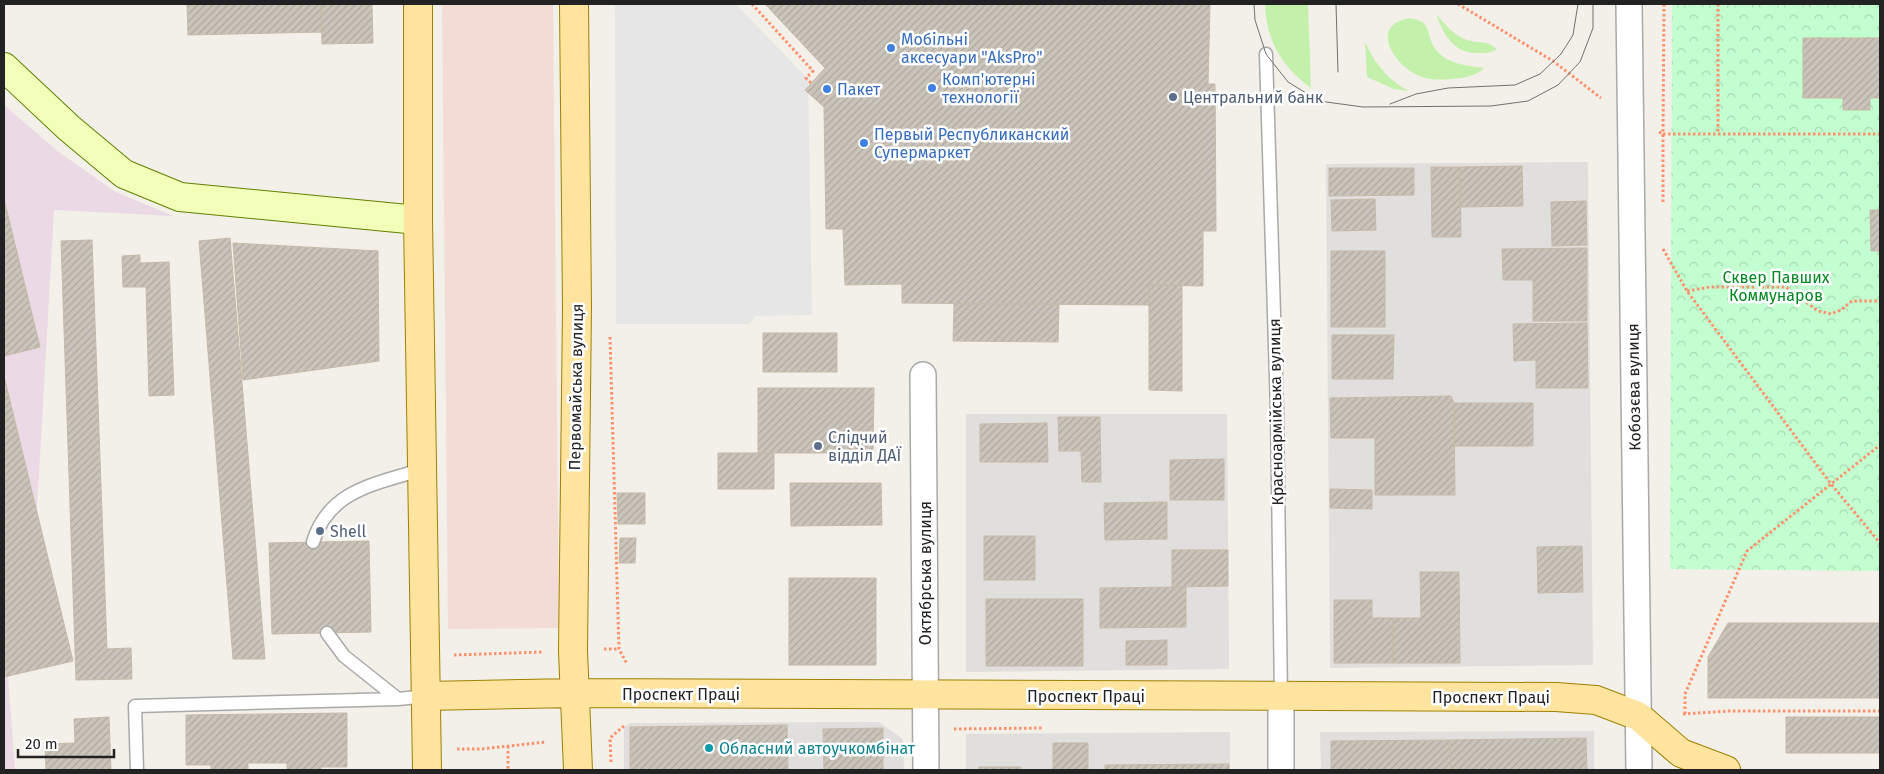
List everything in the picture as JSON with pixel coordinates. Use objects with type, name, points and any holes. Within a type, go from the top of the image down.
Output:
[{"type":"main road","points":[[418,4],[418,220],[427,759]]},
{"type":"main road","name":"Первомайська вулиця","points":[[574,4],[576,308],[573,651],[578,770]]},
{"type":"main road","points":[[4,67],[69,128],[124,174],[180,197],[418,220]]},
{"type":"main road","name":"Проспект Праці","points":[[427,696],[574,693],[1556,697],[1596,700],[1638,716],[1681,753],[1726,770]]},
{"type":"street","name":"Кобозєва вулиця","points":[[1629,4],[1639,770]]},
{"type":"street","name":"Октябрська вулиця","points":[[923,375],[926,770]]},
{"type":"street","name":"Красноармійська вулиця","points":[[1280,697],[1281,770]]},
{"type":"lane","name":"Красноармійська вулиця","points":[[1266,54],[1277,411],[1280,697]]},
{"type":"lane","points":[[313,542],[316,530],[326,513],[356,490],[423,469]]},
{"type":"lane","points":[[328,633],[344,656],[398,699]]},
{"type":"lane","points":[[137,770],[135,706],[398,699],[427,696]]},
{"type":"path","points":[[752,4],[813,71],[806,78],[811,83]]},
{"type":"path","points":[[1458,4],[1554,61],[1631,123],[1663,134],[1880,134]]},
{"type":"path","points":[[1663,212],[1664,4]]},
{"type":"path","points":[[1718,4],[1718,134]]},
{"type":"path","points":[[1663,242],[1663,252],[1687,291],[1831,484],[1880,543]]},
{"type":"path","points":[[1687,291],[1710,287],[1786,287],[1818,311],[1831,314],[1841,310],[1852,301],[1880,301]]},
{"type":"path","points":[[427,759],[481,749],[610,738],[630,720],[630,669],[619,649],[609,331]]},
{"type":"path","points":[[1685,714],[1685,694],[1747,551],[1880,445]]},
{"type":"path","points":[[426,656],[619,649]]},
{"type":"path","points":[[610,738],[611,770]]},
{"type":"path","points":[[508,746],[508,770]]},
{"type":"shaded area","points":[[442,4],[553,4],[559,628],[448,629]]},
{"type":"shaded area","points":[[615,4],[736,4],[808,79],[812,315],[756,316],[749,324],[616,324]]},
{"type":"shaded area","points":[[4,105],[56,150],[114,191],[173,216],[54,210],[37,509],[46,641],[20,673],[8,676],[15,770],[4,770]]},
{"type":"shaded area","points":[[1588,162],[1593,665],[1330,668],[1326,164]]},
{"type":"shaded area","points":[[966,414],[1227,414],[1229,669],[966,672]]},
{"type":"shaded area","points":[[879,722],[903,739],[904,770],[624,770],[624,728],[630,723]]},
{"type":"shaded area","points":[[1594,731],[1594,770],[1321,770],[1320,732]]},
{"type":"shaded area","points":[[1230,732],[1230,770],[966,770],[966,734]]},
{"type":"green space","points":[[1265,4],[1308,4],[1311,88],[1292,71],[1277,52],[1266,17]]},
{"type":"green space","name":"Сквер Павших Коммунаров","points":[[1672,4],[1880,4],[1880,571],[1670,569]]},
{"type":"green space","points":[[1436,14],[1458,36],[1489,44],[1497,49],[1483,53],[1462,50],[1446,35]]},
{"type":"green space","points":[[1410,18],[1421,21],[1426,26],[1432,43],[1441,55],[1454,62],[1484,68],[1470,76],[1437,80],[1422,77],[1412,72],[1395,56],[1390,47],[1388,37],[1390,29],[1397,22]]},
{"type":"green space","points":[[1365,42],[1373,58],[1383,71],[1394,82],[1409,91],[1394,89],[1367,77]]},
{"type":"building","points":[[187,4],[321,4],[322,32],[188,35]]},
{"type":"building","points":[[321,4],[372,4],[373,43],[322,44]]},
{"type":"building","points":[[765,4],[1210,4],[1208,84],[1215,84],[1216,231],[1203,231],[1203,286],[1149,285],[1149,305],[902,303],[902,284],[845,285],[843,229],[826,229],[824,107],[805,90],[825,68]]},
{"type":"building","points":[[1803,38],[1880,38],[1880,98],[1870,98],[1870,110],[1843,110],[1843,98],[1803,98]]},
{"type":"building","points":[[1522,166],[1523,206],[1460,207],[1460,167]]},
{"type":"building","points":[[1431,167],[1460,167],[1461,237],[1432,237]]},
{"type":"building","points":[[1329,168],[1414,168],[1414,195],[1329,196]]},
{"type":"building","points":[[4,199],[40,347],[4,356]]},
{"type":"building","points":[[1375,199],[1376,230],[1332,231],[1331,200]]},
{"type":"building","points":[[1586,201],[1587,245],[1552,246],[1551,202]]},
{"type":"building","points":[[1870,210],[1880,210],[1880,251],[1871,251]]},
{"type":"building","points":[[230,238],[265,659],[233,659],[199,241]]},
{"type":"building","points":[[92,240],[107,649],[131,648],[132,679],[76,680],[61,241]]},
{"type":"building","points":[[233,243],[378,251],[379,361],[243,380]]},
{"type":"building","points":[[1587,248],[1587,321],[1533,321],[1533,280],[1503,280],[1502,249]]},
{"type":"building","points":[[1331,251],[1385,251],[1385,327],[1331,327]]},
{"type":"building","points":[[140,255],[140,263],[169,262],[174,395],[149,396],[146,287],[123,287],[122,256]]},
{"type":"building","points":[[1149,285],[1182,285],[1182,391],[1149,390]]},
{"type":"building","points":[[954,304],[1059,304],[1058,342],[953,341]]},
{"type":"building","points":[[1587,323],[1588,388],[1536,388],[1536,360],[1514,361],[1513,324]]},
{"type":"building","points":[[763,333],[837,333],[837,372],[763,372]]},
{"type":"building","points":[[1332,335],[1394,335],[1393,379],[1332,379]]},
{"type":"building","points":[[4,376],[73,661],[4,677]]},
{"type":"building","points":[[758,388],[874,388],[873,453],[758,453]]},
{"type":"building","points":[[1451,396],[1454,403],[1455,495],[1375,495],[1375,438],[1331,438],[1330,398]]},
{"type":"building","points":[[1454,403],[1533,403],[1533,446],[1454,446]]},
{"type":"building","points":[[1058,417],[1100,417],[1101,482],[1082,482],[1081,451],[1059,451]]},
{"type":"building","points":[[1047,423],[1048,462],[980,462],[980,424]]},
{"type":"building","points":[[718,453],[774,453],[774,489],[718,489]]},
{"type":"building","points":[[1224,459],[1224,500],[1170,500],[1170,460]]},
{"type":"building","points":[[790,483],[881,483],[882,525],[791,526]]},
{"type":"building","points":[[1330,489],[1372,490],[1372,509],[1330,508]]},
{"type":"building","points":[[617,493],[645,493],[645,524],[618,524]]},
{"type":"building","points":[[1167,502],[1167,539],[1105,540],[1104,503]]},
{"type":"building","points":[[984,536],[1035,536],[1035,580],[984,580]]},
{"type":"building","points":[[620,538],[636,538],[635,563],[619,563]]},
{"type":"building","points":[[369,541],[371,632],[272,634],[269,543]]},
{"type":"building","points":[[1582,546],[1583,592],[1538,593],[1537,547]]},
{"type":"building","points":[[1172,550],[1228,550],[1228,586],[1172,587]]},
{"type":"building","points":[[1420,572],[1459,572],[1460,663],[1393,663],[1393,618],[1421,618]]},
{"type":"building","points":[[789,578],[876,578],[876,665],[789,665]]},
{"type":"building","points":[[1186,587],[1186,627],[1100,628],[1100,588]]},
{"type":"building","points":[[986,599],[1083,599],[1083,666],[986,666]]},
{"type":"building","points":[[1334,600],[1372,600],[1372,618],[1393,618],[1393,663],[1334,663]]},
{"type":"building","points":[[1728,623],[1880,623],[1880,698],[1708,698],[1708,657]]},
{"type":"building","points":[[1167,640],[1167,665],[1126,665],[1126,641]]},
{"type":"building","points":[[347,713],[347,767],[321,767],[321,770],[287,770],[287,763],[248,763],[248,770],[211,770],[211,765],[186,765],[186,715]]},
{"type":"building","points":[[109,717],[111,770],[46,770],[45,744],[75,743],[74,719]]},
{"type":"building","points":[[1786,717],[1880,717],[1880,753],[1786,753]]},
{"type":"building","name":"Обласний автоучкомбінат","points":[[787,725],[788,770],[630,770],[630,727]]},
{"type":"building","points":[[883,728],[883,770],[824,770],[823,729]]},
{"type":"building","points":[[1586,738],[1587,770],[1451,770],[1450,740]]},
{"type":"building","points":[[1450,740],[1451,770],[1331,770],[1331,741]]},
{"type":"building","points":[[1053,743],[1088,743],[1088,770],[1053,770]]},
{"type":"building","points":[[1229,764],[1229,770],[1105,770],[1105,765]]},
{"type":"building","points":[[979,767],[1021,767],[1021,770],[979,770]]},
{"type":"tram line","points":[[1254,4],[1255,20],[1266,54],[1288,82],[1319,101],[1363,107],[1491,106],[1528,101],[1558,85],[1580,62],[1593,28],[1593,4]]},
{"type":"tram line","points":[[1336,4],[1338,72]]},
{"type":"tram line","points":[[1390,104],[1416,94],[1448,88],[1515,85],[1540,74],[1561,54],[1573,35],[1578,4]]},
{"type":"place","name":"Мобільні аксесуари \"AksPro\"","points":[[891,48]]},
{"type":"place","name":"Комп'ютерні технології","points":[[932,88]]},
{"type":"place","name":"Пакет","points":[[827,89]]},
{"type":"place","name":"Центральний банк","points":[[1173,97]]},
{"type":"place","name":"Первый Республиканский Супермаркет","points":[[864,143]]},
{"type":"place","name":"Слідчий відділ ДАЇ","points":[[818,446]]},
{"type":"place","name":"Shell","points":[[320,531]]},
{"type":"place","name":"Обласний автоучкомбінат","points":[[709,748]]}]
